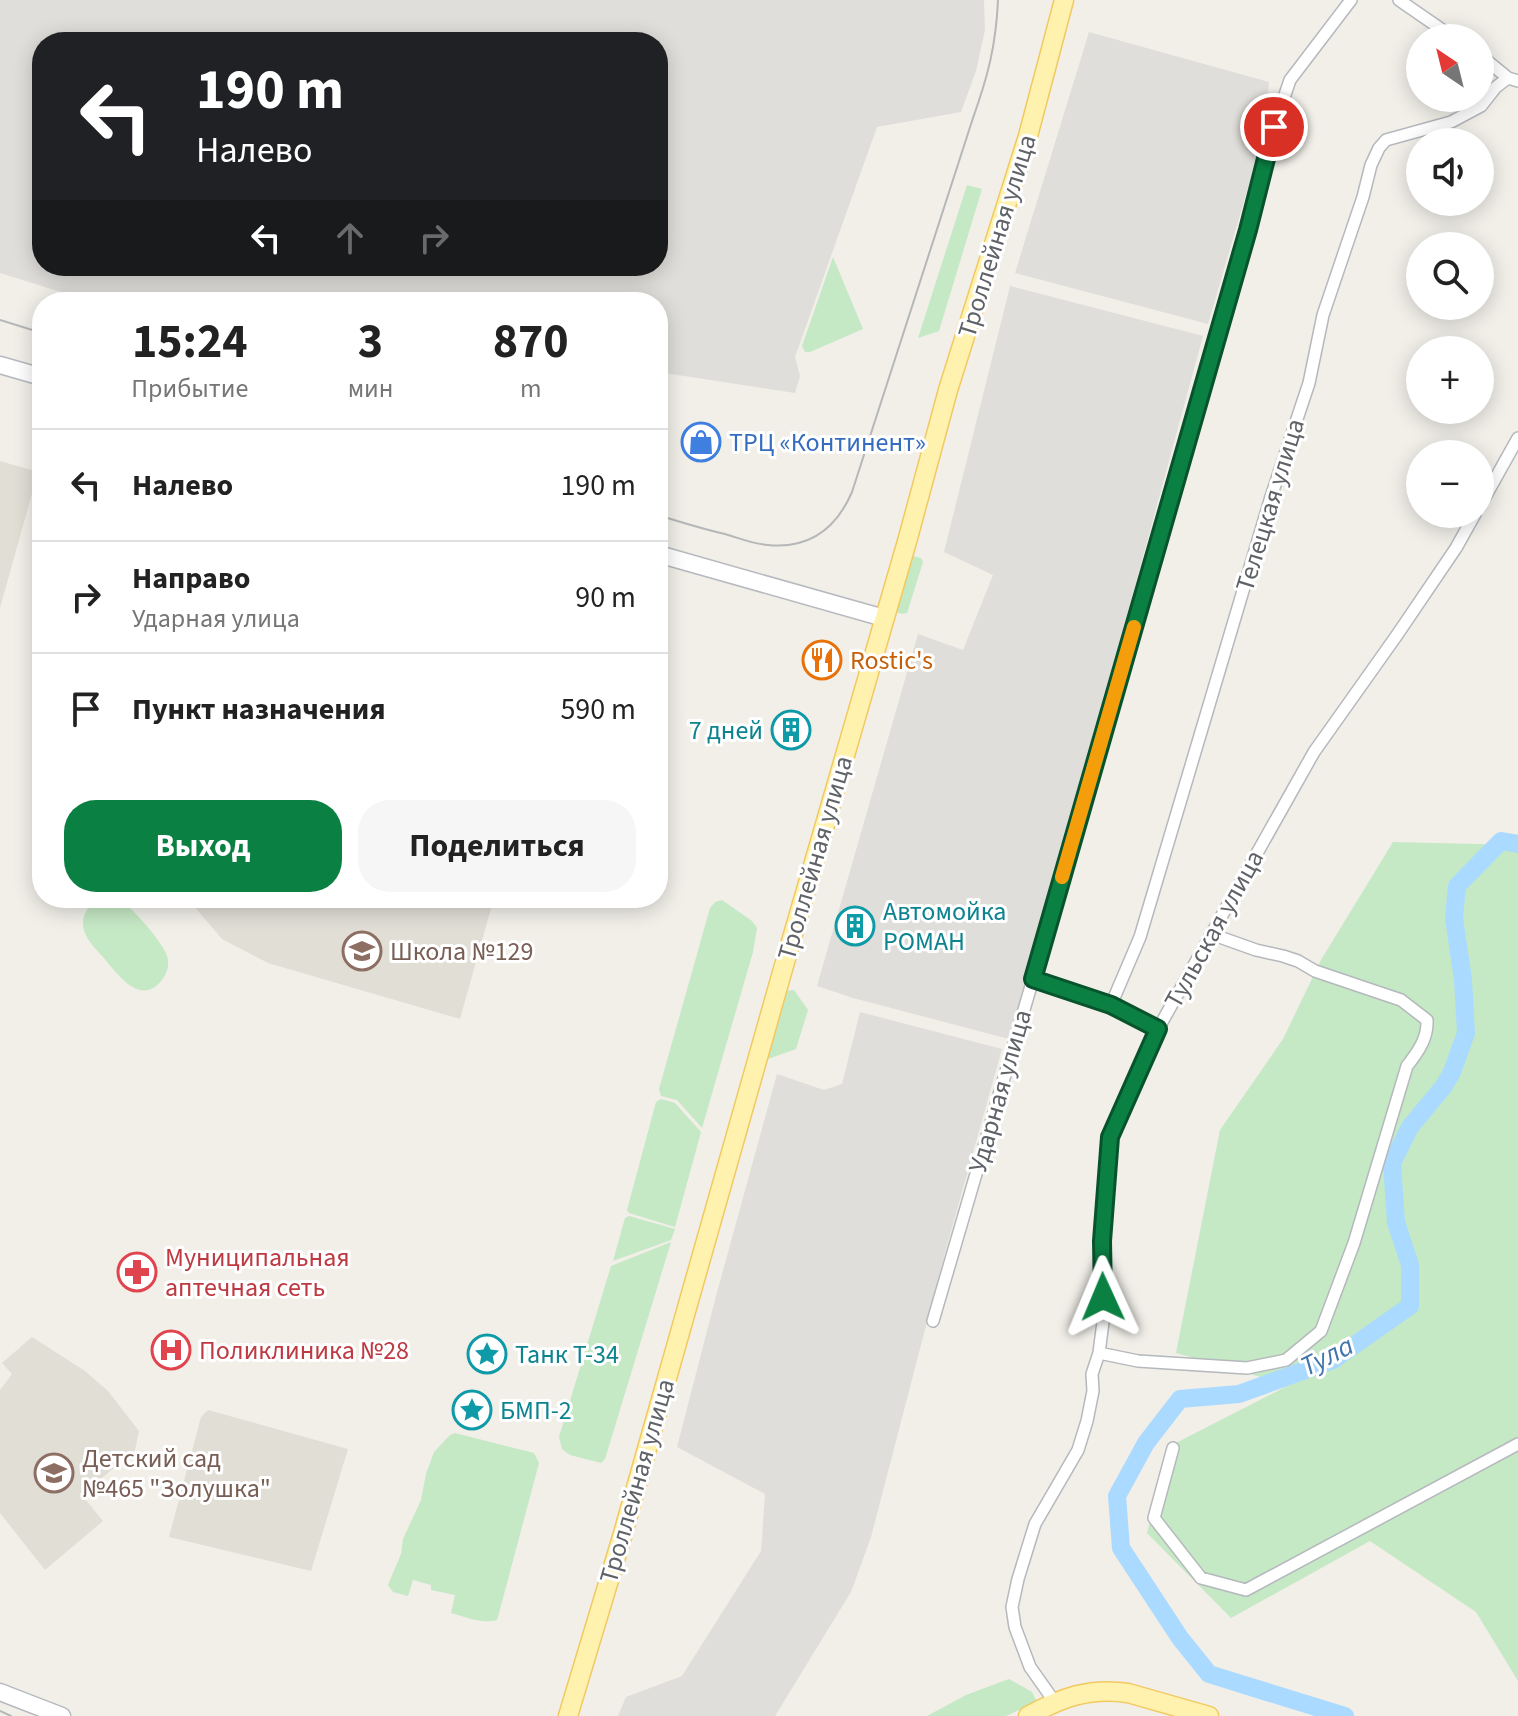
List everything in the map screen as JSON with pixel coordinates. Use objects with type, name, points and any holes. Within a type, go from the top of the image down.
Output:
[{"type":"main road","name":"Троллейная улица","points":[[568,1716],[622,1537],[948,390],[1028,136],[1064,0]]},
{"type":"main road","points":[[1033,1715],[1054,1701],[1077,1694],[1114,1691],[1209,1716]]},
{"type":"street","name":"Ударная улица","points":[[933,1321],[1255,203],[1274,127],[1290,80],[1351,0]]},
{"type":"street","points":[[1399,0],[1434,24]]},
{"type":"street","points":[[1494,66],[1513,80]]},
{"type":"street","name":"Телецкая улица","points":[[1111,1005],[1140,937],[1270,500],[1309,383],[1323,315],[1371,165],[1386,140],[1451,122],[1481,106],[1496,87],[1513,80]]},
{"type":"street","points":[[0,365],[32,374]]},
{"type":"street","points":[[1494,481],[1518,438]]},
{"type":"street","name":"Тульская улица","points":[[1054,1701],[1030,1667],[1015,1627],[1012,1607],[1035,1524],[1078,1450],[1087,1421],[1093,1391],[1092,1374],[1099,1353],[1103,1322],[1102,1241],[1110,1137],[1158,1029],[1314,752],[1397,635],[1467,528]]},
{"type":"street","points":[[668,557],[884,618]]},
{"type":"street","points":[[1099,1353],[1138,1361],[1247,1368],[1286,1360],[1321,1331],[1354,1243],[1407,1066],[1428,1032],[1427,1020],[1401,1000],[1315,971],[1298,961],[1211,934]]},
{"type":"street","points":[[1033,979],[1111,1005],[1158,1029]]},
{"type":"street","points":[[1173,1448],[1154,1518],[1201,1578],[1246,1590],[1518,1444]]},
{"type":"street","points":[[0,1692],[62,1716]]},
{"type":"shaded area","points":[[0,0],[984,0],[985,30],[976,71],[961,112],[877,127],[795,357],[800,376],[795,393],[668,374],[668,292],[61,292],[0,273]]},
{"type":"shaded area","points":[[1089,32],[1269,82],[1264,133],[1208,324],[1015,273]]},
{"type":"shaded area","points":[[1010,286],[1203,336],[1009,1039],[817,986],[918,634],[963,650],[993,575],[944,552]]},
{"type":"shaded area","points":[[0,461],[32,470],[32,493],[0,608]]},
{"type":"shaded area","name":"Школа №129","points":[[196,908],[491,908],[460,1019],[268,963],[222,939]]},
{"type":"shaded area","points":[[860,1012],[1002,1049],[871,1537],[851,1592],[775,1716],[618,1716],[626,1697],[682,1676],[761,1551],[765,1494],[677,1447],[777,1074],[824,1090],[842,1084]]},
{"type":"shaded area","name":"Детский сад №465 \"Золушка\"","points":[[32,1337],[85,1371],[108,1391],[139,1431],[135,1450],[82,1495],[103,1521],[45,1570],[0,1513],[0,1390],[12,1374],[2,1363]]},
{"type":"shaded area","name":"Детский сад №465 \"Золушка\"","points":[[208,1410],[348,1449],[311,1571],[169,1537],[201,1417]]},
{"type":"green space","points":[[967,185],[982,189],[939,331],[918,338]]},
{"type":"green space","points":[[833,257],[863,329],[805,352],[802,346]]},
{"type":"green space","points":[[909,558],[921,558],[923,562],[907,613],[902,614],[896,612]]},
{"type":"green space","points":[[1393,842],[1518,845],[1518,1681],[1476,1612],[1370,1541],[1231,1618],[1147,1533],[1170,1446],[1289,1385],[1176,1353],[1220,1130],[1283,1039],[1321,960]]},
{"type":"green space","points":[[722,900],[757,928],[753,952],[702,1128],[677,1100],[661,1096],[659,1089],[710,908]]},
{"type":"green space","points":[[89,908],[131,909],[165,950],[168,968],[162,980],[154,988],[146,990],[130,986],[87,937],[83,926],[85,913]]},
{"type":"green space","points":[[794,990],[808,1010],[796,1049],[765,1060],[785,991]]},
{"type":"green space","points":[[661,1099],[675,1103],[701,1132],[675,1227],[627,1210],[656,1102]]},
{"type":"green space","points":[[629,1216],[675,1229],[671,1240],[613,1261],[625,1218]]},
{"type":"green space","points":[[671,1242],[605,1459],[601,1463],[570,1455],[562,1449],[559,1437],[611,1266]]},
{"type":"green space","points":[[455,1433],[534,1453],[539,1463],[497,1620],[479,1621],[451,1613],[455,1595],[431,1590],[431,1585],[413,1580],[408,1596],[393,1592],[388,1585],[401,1554],[403,1539],[421,1500],[434,1452]]},
{"type":"green space","points":[[1009,1679],[1032,1692],[1037,1702],[1006,1716],[927,1716],[966,1695]]},
{"type":"waterway","name":"Тула","points":[[1345,1716],[1209,1674],[1180,1638],[1121,1548],[1117,1496],[1146,1443],[1180,1399],[1239,1394],[1333,1360],[1410,1306],[1410,1265],[1396,1222],[1392,1163],[1410,1127],[1452,1072],[1466,1033],[1463,980],[1454,918],[1457,886],[1501,841],[1518,844]]},
{"type":"tram line","points":[[668,518],[751,542],[783,545],[808,540],[838,516],[852,492],[983,88],[993,46],[998,0]]},
{"type":"tram line","points":[[0,320],[32,330]]},
{"type":"tram line","points":[[0,1711],[11,1716]]},
{"type":"slow traffic","points":[[1062,877],[1134,627]]},
{"type":"place","name":"ТРЦ «Континент»","points":[[701,442]]},
{"type":"place","name":"Rostic's","points":[[822,660]]},
{"type":"place","name":"7 дней","points":[[791,730]]},
{"type":"place","name":"Автомойка РОМАН","points":[[855,926]]},
{"type":"place","name":"Школа №129","points":[[362,951]]},
{"type":"place","name":"Муниципальная аптечная сеть","points":[[137,1272]]},
{"type":"place","name":"Поликлиника №28","points":[[171,1350]]},
{"type":"place","name":"Танк Т-34","points":[[487,1354]]},
{"type":"place","name":"БМП-2","points":[[472,1410]]},
{"type":"place","name":"Детский сад №465 \"Золушка\"","points":[[54,1473]]},
{"type":"route","points":[[1103,1297],[1102,1241],[1110,1137],[1158,1029],[1111,1005],[1033,979],[1248,230],[1274,127]]}]
